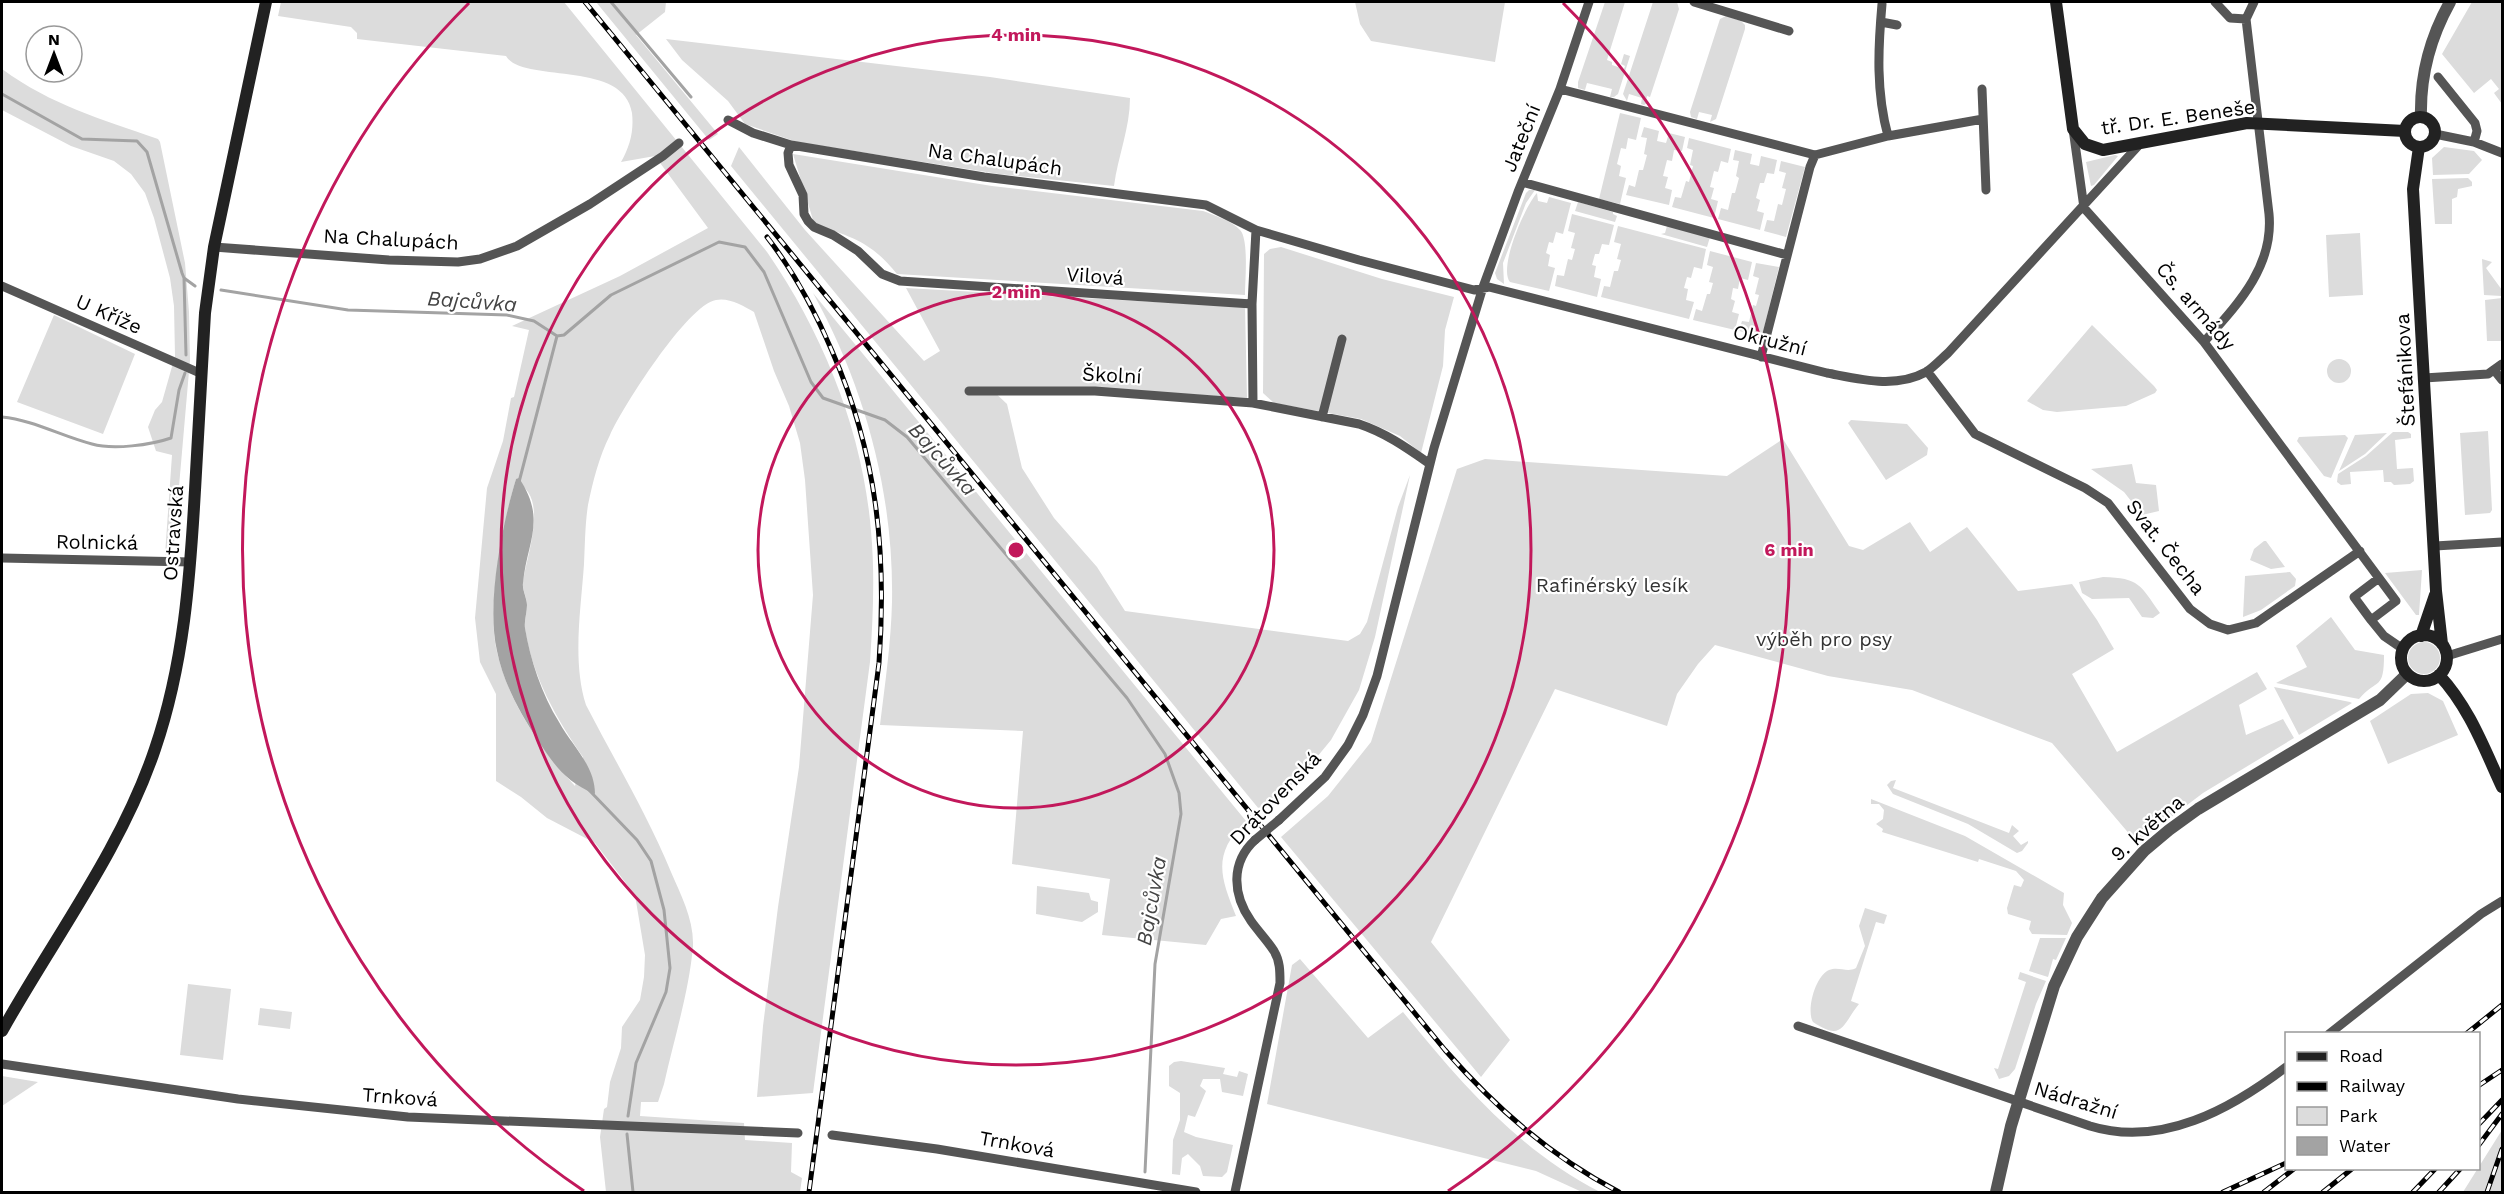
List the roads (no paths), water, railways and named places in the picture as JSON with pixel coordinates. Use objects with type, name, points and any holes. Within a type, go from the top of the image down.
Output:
[{"type":"main road","name":"Ostravská","points":[[2,1031],[118,834],[155,750],[178,660],[187,610],[205,313],[214,246],[266,2]]},
{"type":"main road","points":[[2056,2],[2073,129]]},
{"type":"main road","points":[[2421,116],[2433,123],[2435,134],[2429,144],[2419,147],[2408,142],[2405,131],[2409,121],[2421,116]]},
{"type":"main road","name":"tř. Dr. E. Beneše","points":[[2073,129],[2081,140],[2095,149],[2111,150],[2238,124],[2405,131]]},
{"type":"main road","name":"Štefánikova","points":[[2419,147],[2413,189],[2436,591],[2445,650]]},
{"type":"main road","name":"Štefánikova","points":[[2421,636],[2436,591]]},
{"type":"main road","points":[[2421,636],[2430,636],[2445,650],[2445,667],[2439,675],[2423,681],[2407,674],[2401,662],[2403,649],[2410,640],[2421,636]]},
{"type":"main road","points":[[2439,675],[2457,696],[2466,711],[2502,787]]},
{"type":"street","name":"Jateční","points":[[1483,287],[1560,89],[1589,2]]},
{"type":"street","points":[[1694,2],[1789,31]]},
{"type":"street","points":[[2215,2],[2228,16],[2246,19]]},
{"type":"street","points":[[2204,342],[2253,282],[2267,247],[2270,221],[2256,123],[2246,19],[2254,2]]},
{"type":"street","points":[[2421,116],[2423,74],[2432,42],[2450,2]]},
{"type":"street","points":[[1882,4],[1878,76],[1882,111],[1888,136]]},
{"type":"street","points":[[1881,22],[1897,25]]},
{"type":"street","points":[[2438,77],[2475,123],[2477,131],[2474,142]]},
{"type":"street","points":[[1560,89],[1815,155],[1888,136],[1983,119]]},
{"type":"street","points":[[1982,89],[1986,190]]},
{"type":"street","name":"Na Chalupách","points":[[728,120],[753,133],[791,145],[984,177],[1206,205],[1256,230],[1474,290],[1483,287]]},
{"type":"street","points":[[2073,129],[2084,208]]},
{"type":"street","points":[[2435,134],[2474,142],[2502,153]]},
{"type":"street","name":"Na Chalupách","points":[[214,246],[389,260],[459,262],[480,259],[517,246],[590,204],[679,143]]},
{"type":"street","name":"Vilová","points":[[791,145],[788,153],[789,165],[802,195],[804,214],[808,221],[814,227],[833,235],[858,251],[882,274],[900,281],[1252,304]]},
{"type":"street","name":"Okružní","points":[[1483,287],[1827,373],[1872,381],[1899,380],[1927,371],[1948,353],[2084,208],[2139,145]]},
{"type":"street","points":[[1761,357],[1815,155]]},
{"type":"street","points":[[1522,182],[1787,255]]},
{"type":"street","name":"Čs. armády","points":[[2084,208],[2204,342],[2396,601],[2371,620]]},
{"type":"street","points":[[1253,403],[1252,304],[1256,230]]},
{"type":"street","name":"U Kříže","points":[[2,286],[202,374]]},
{"type":"street","points":[[1430,464],[1483,287]]},
{"type":"street","points":[[1322,417],[1342,339]]},
{"type":"street","points":[[2424,378],[2488,374],[2498,367],[2502,380]]},
{"type":"street","name":"Svat. Čecha","points":[[1927,371],[1975,434],[2085,488],[2108,502],[2190,609],[2210,624],[2228,630],[2256,623],[2360,551]]},
{"type":"street","name":"Školní","points":[[969,391],[1095,391],[1253,403],[1359,424],[1388,435],[1430,464]]},
{"type":"street","name":"Drátovenská","points":[[1235,1192],[1280,983],[1280,968],[1274,952],[1243,908],[1236,885],[1239,860],[1255,840],[1325,777],[1348,745],[1363,715],[1377,676],[1430,464]]},
{"type":"street","points":[[2434,546],[2502,542]]},
{"type":"street","name":"Rolnická","points":[[2,558],[191,562]]},
{"type":"street","points":[[2379,578],[2354,597],[2384,636],[2403,649]]},
{"type":"street","points":[[2445,650],[2502,639]]},
{"type":"street","name":"9. května","points":[[1996,1192],[2018,1101],[2063,965],[2093,911],[2122,874],[2156,840],[2198,809],[2380,700],[2407,674]]},
{"type":"street","points":[[2332,1032],[2481,914],[2502,901]]},
{"type":"street","points":[[1798,1026],[2018,1101]]},
{"type":"street","name":"Trnková","points":[[2,1064],[238,1099],[408,1117],[798,1133]]},
{"type":"street","name":"Nádražní","points":[[2018,1101],[2106,1131],[2141,1133],[2188,1123],[2225,1108],[2285,1067]]},
{"type":"street","name":"Trnková","points":[[832,1136],[948,1151],[1196,1192]]},
{"type":"water","points":[[519,478],[532,506],[534,519],[523,586],[527,605],[525,628],[530,652],[547,700],[587,765],[595,794],[568,778],[549,757],[518,708],[497,651],[493,611],[494,588],[506,519],[516,479]]},
{"type":"waterway","points":[[611,2],[691,97]]},
{"type":"waterway","name":"Bajcůvka","points":[[2,94],[82,139],[137,141],[147,152],[182,273],[184,278],[195,286]]},
{"type":"waterway","name":"Bajcůvka","points":[[221,290],[348,310],[507,315],[534,321],[557,336],[564,335],[611,295],[719,242],[745,247],[764,272],[811,382],[823,398],[885,420],[907,437],[1127,698],[1165,754],[1179,793],[1181,814],[1155,964],[1145,1172]]},
{"type":"waterway","points":[[184,278],[186,355]]},
{"type":"waterway","points":[[519,482],[557,336]]},
{"type":"waterway","points":[[2,417],[25,421],[101,446],[132,446],[163,441],[171,438],[179,390],[185,373]]},
{"type":"waterway","points":[[589,790],[637,840],[651,861],[664,910],[670,968],[666,992],[636,1063],[628,1116]]},
{"type":"waterway","points":[[627,1134],[633,1192]]},
{"type":"railway","points":[[585,2],[1445,1050],[1484,1092],[1547,1147],[1619,1192]]},
{"type":"railway","points":[[767,237],[795,278],[811,307],[847,389],[869,466],[880,543],[879,663],[809,1192]]},
{"type":"railway","points":[[2468,1032],[2502,1005]]},
{"type":"railway","points":[[2480,1085],[2502,1070]]},
{"type":"railway","points":[[2480,1123],[2502,1100]]},
{"type":"railway","points":[[2480,1143],[2502,1114]]},
{"type":"railway","points":[[2487,1192],[2502,1149]]},
{"type":"railway","points":[[2223,1192],[2285,1163]]},
{"type":"railway","points":[[2264,1192],[2292,1170]]},
{"type":"railway","points":[[2323,1192],[2350,1170]]},
{"type":"railway","points":[[2413,1192],[2434,1170]]},
{"type":"railway","points":[[2439,1192],[2459,1170]]},
{"type":"park label","name":"Rafinérský lesík","points":[[1612,585]]},
{"type":"park label","name":"výběh pro psy","points":[[1824,639]]}]
